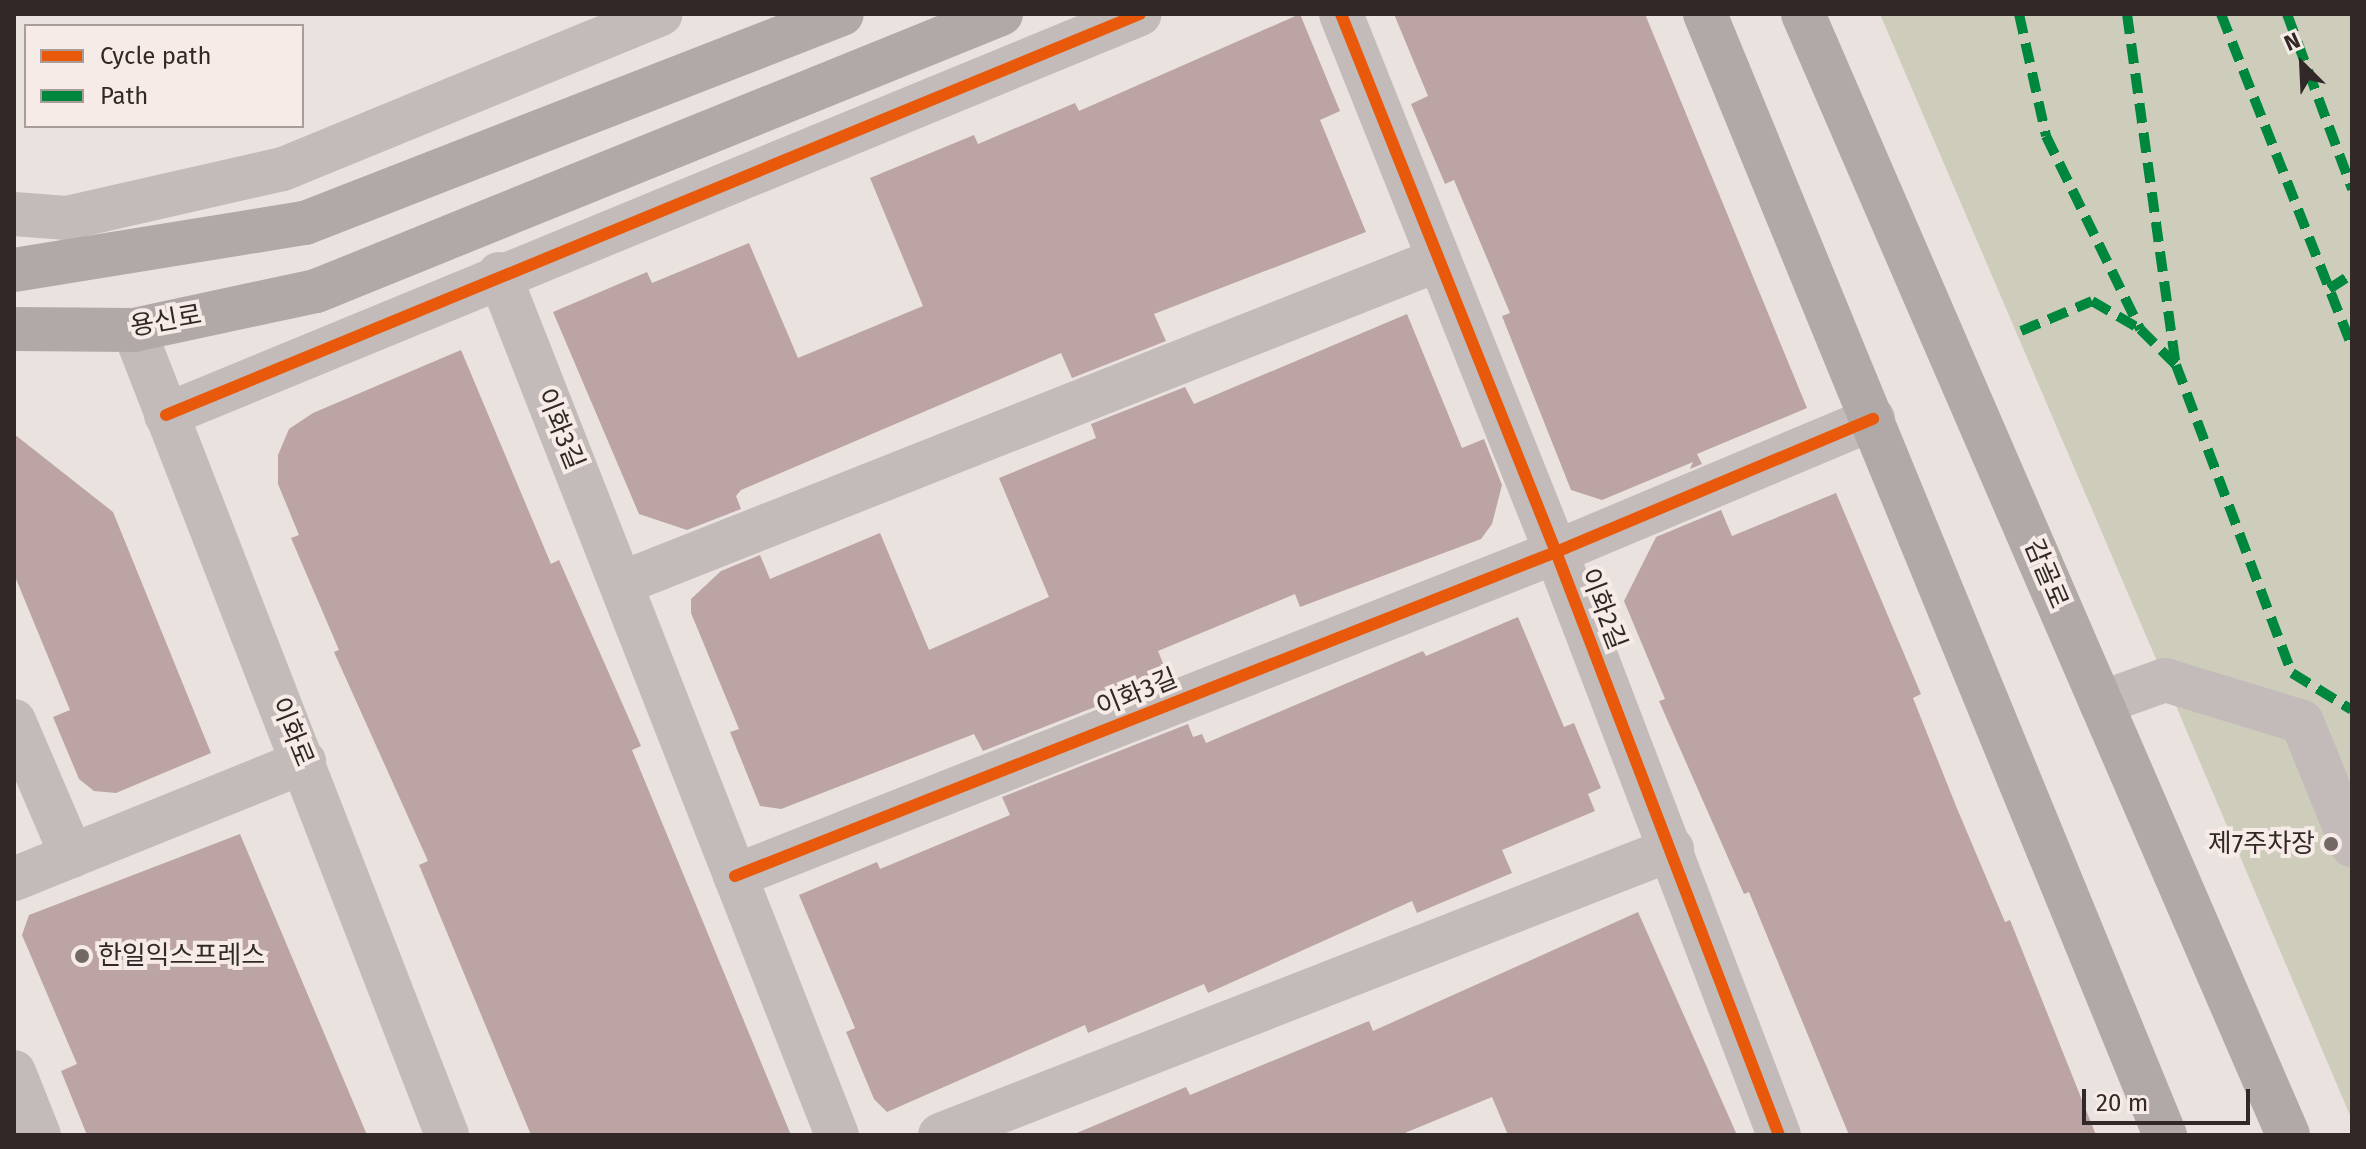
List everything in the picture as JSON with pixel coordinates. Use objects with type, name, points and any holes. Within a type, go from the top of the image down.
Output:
[{"type":"main road","points":[[14,270],[305,223],[842,14]]},
{"type":"main road","name":"용신로","points":[[14,329],[134,330],[316,291],[1001,14]]},
{"type":"main road","points":[[1705,14],[2165,1135]]},
{"type":"main road","name":"감골로","points":[[1803,14],[2288,1135]]},
{"type":"street","points":[[14,214],[67,218],[283,169],[660,14]]},
{"type":"street","points":[[166,415],[499,274],[1140,14]]},
{"type":"street","name":"이화2길","points":[[1341,14],[1556,552],[1779,1135]]},
{"type":"street","points":[[622,583],[1438,260]]},
{"type":"street","name":"이화3길","points":[[499,274],[837,1135]]},
{"type":"street","name":"이화로","points":[[134,330],[447,1135]]},
{"type":"street","name":"이화3길","points":[[735,876],[1556,552],[1873,419]]},
{"type":"street","points":[[2101,703],[2165,680],[2302,722],[2352,845]]},
{"type":"street","points":[[14,721],[72,856]]},
{"type":"street","points":[[14,879],[304,762]]},
{"type":"street","points":[[940,1135],[1672,849]]},
{"type":"street","points":[[14,1072],[39,1135]]},
{"type":"green space","points":[[1880,14],[2352,14],[2352,1120],[2165,680]]},
{"type":"building","points":[[1300,14],[1340,111],[1320,120],[1366,232],[1154,314],[1166,341],[1072,378],[1061,353],[741,490],[736,496],[741,509],[687,530],[639,514],[553,312],[647,272],[652,283],[749,243],[798,358],[923,306],[870,178],[974,135],[978,144],[1075,103],[1079,111]]},
{"type":"building","points":[[1394,14],[1645,14],[1807,408],[1697,454],[1702,464],[1690,469],[1693,462],[1602,500],[1571,490],[1502,316],[1510,313],[1454,180],[1445,184],[1411,104],[1428,96]]},
{"type":"building","points":[[1407,314],[1462,448],[1484,439],[1502,485],[1492,524],[1481,539],[1300,607],[1295,594],[1158,651],[1169,678],[983,751],[974,734],[781,809],[760,806],[730,732],[739,729],[691,613],[691,599],[721,571],[760,555],[770,579],[880,533],[929,650],[1049,597],[999,478],[1096,438],[1091,424],[1185,387],[1194,404]]},
{"type":"building","points":[[461,350],[551,564],[559,560],[641,746],[632,750],[791,1135],[531,1135],[419,865],[428,861],[334,652],[339,650],[291,538],[299,535],[278,484],[278,455],[289,429],[313,413]]},
{"type":"building","points":[[14,434],[113,512],[211,753],[116,793],[94,791],[79,779],[53,717],[70,710],[14,574]]},
{"type":"building","points":[[1836,493],[1921,694],[1913,698],[1956,806],[2005,922],[2010,920],[2096,1135],[1849,1135],[1749,892],[1744,894],[1659,701],[1665,699],[1624,601],[1656,537],[1721,510],[1732,536]]},
{"type":"building","points":[[1518,617],[1564,727],[1574,723],[1601,788],[1588,794],[1595,811],[1502,850],[1512,873],[1417,913],[1412,901],[1208,993],[1204,984],[1088,1033],[1085,1025],[887,1112],[874,1099],[846,1032],[855,1028],[799,895],[877,862],[880,869],[1010,815],[1002,797],[1188,724],[1193,737],[1202,734],[1206,743],[1423,651],[1426,656]]},
{"type":"building","points":[[240,834],[367,1135],[87,1135],[61,1071],[77,1064],[22,935],[29,915]]},
{"type":"building","points":[[1638,912],[1737,1135],[1508,1135],[1492,1097],[1400,1135],[1072,1135],[1186,1087],[1190,1095],[1369,1021],[1373,1031]]},
{"type":"marked path","points":[[2019,14],[2046,136],[2140,329],[2176,365],[2292,673],[2352,710]]},
{"type":"marked path","points":[[2127,14],[2176,365]]},
{"type":"marked path","points":[[2221,14],[2352,347]]},
{"type":"marked path","points":[[2287,14],[2352,189]]},
{"type":"marked path","points":[[2329,289],[2352,274]]},
{"type":"marked path","points":[[2021,331],[2092,301],[2140,329]]},
{"type":"cycle path","points":[[166,415],[1140,14]]},
{"type":"cycle path","points":[[1341,14],[1556,552],[1779,1135]]},
{"type":"cycle path","points":[[735,876],[1556,552],[1873,419]]},
{"type":"place","name":"제7주차장","points":[[2331,844]]},
{"type":"place","name":"한일익스프레스","points":[[82,956]]}]
